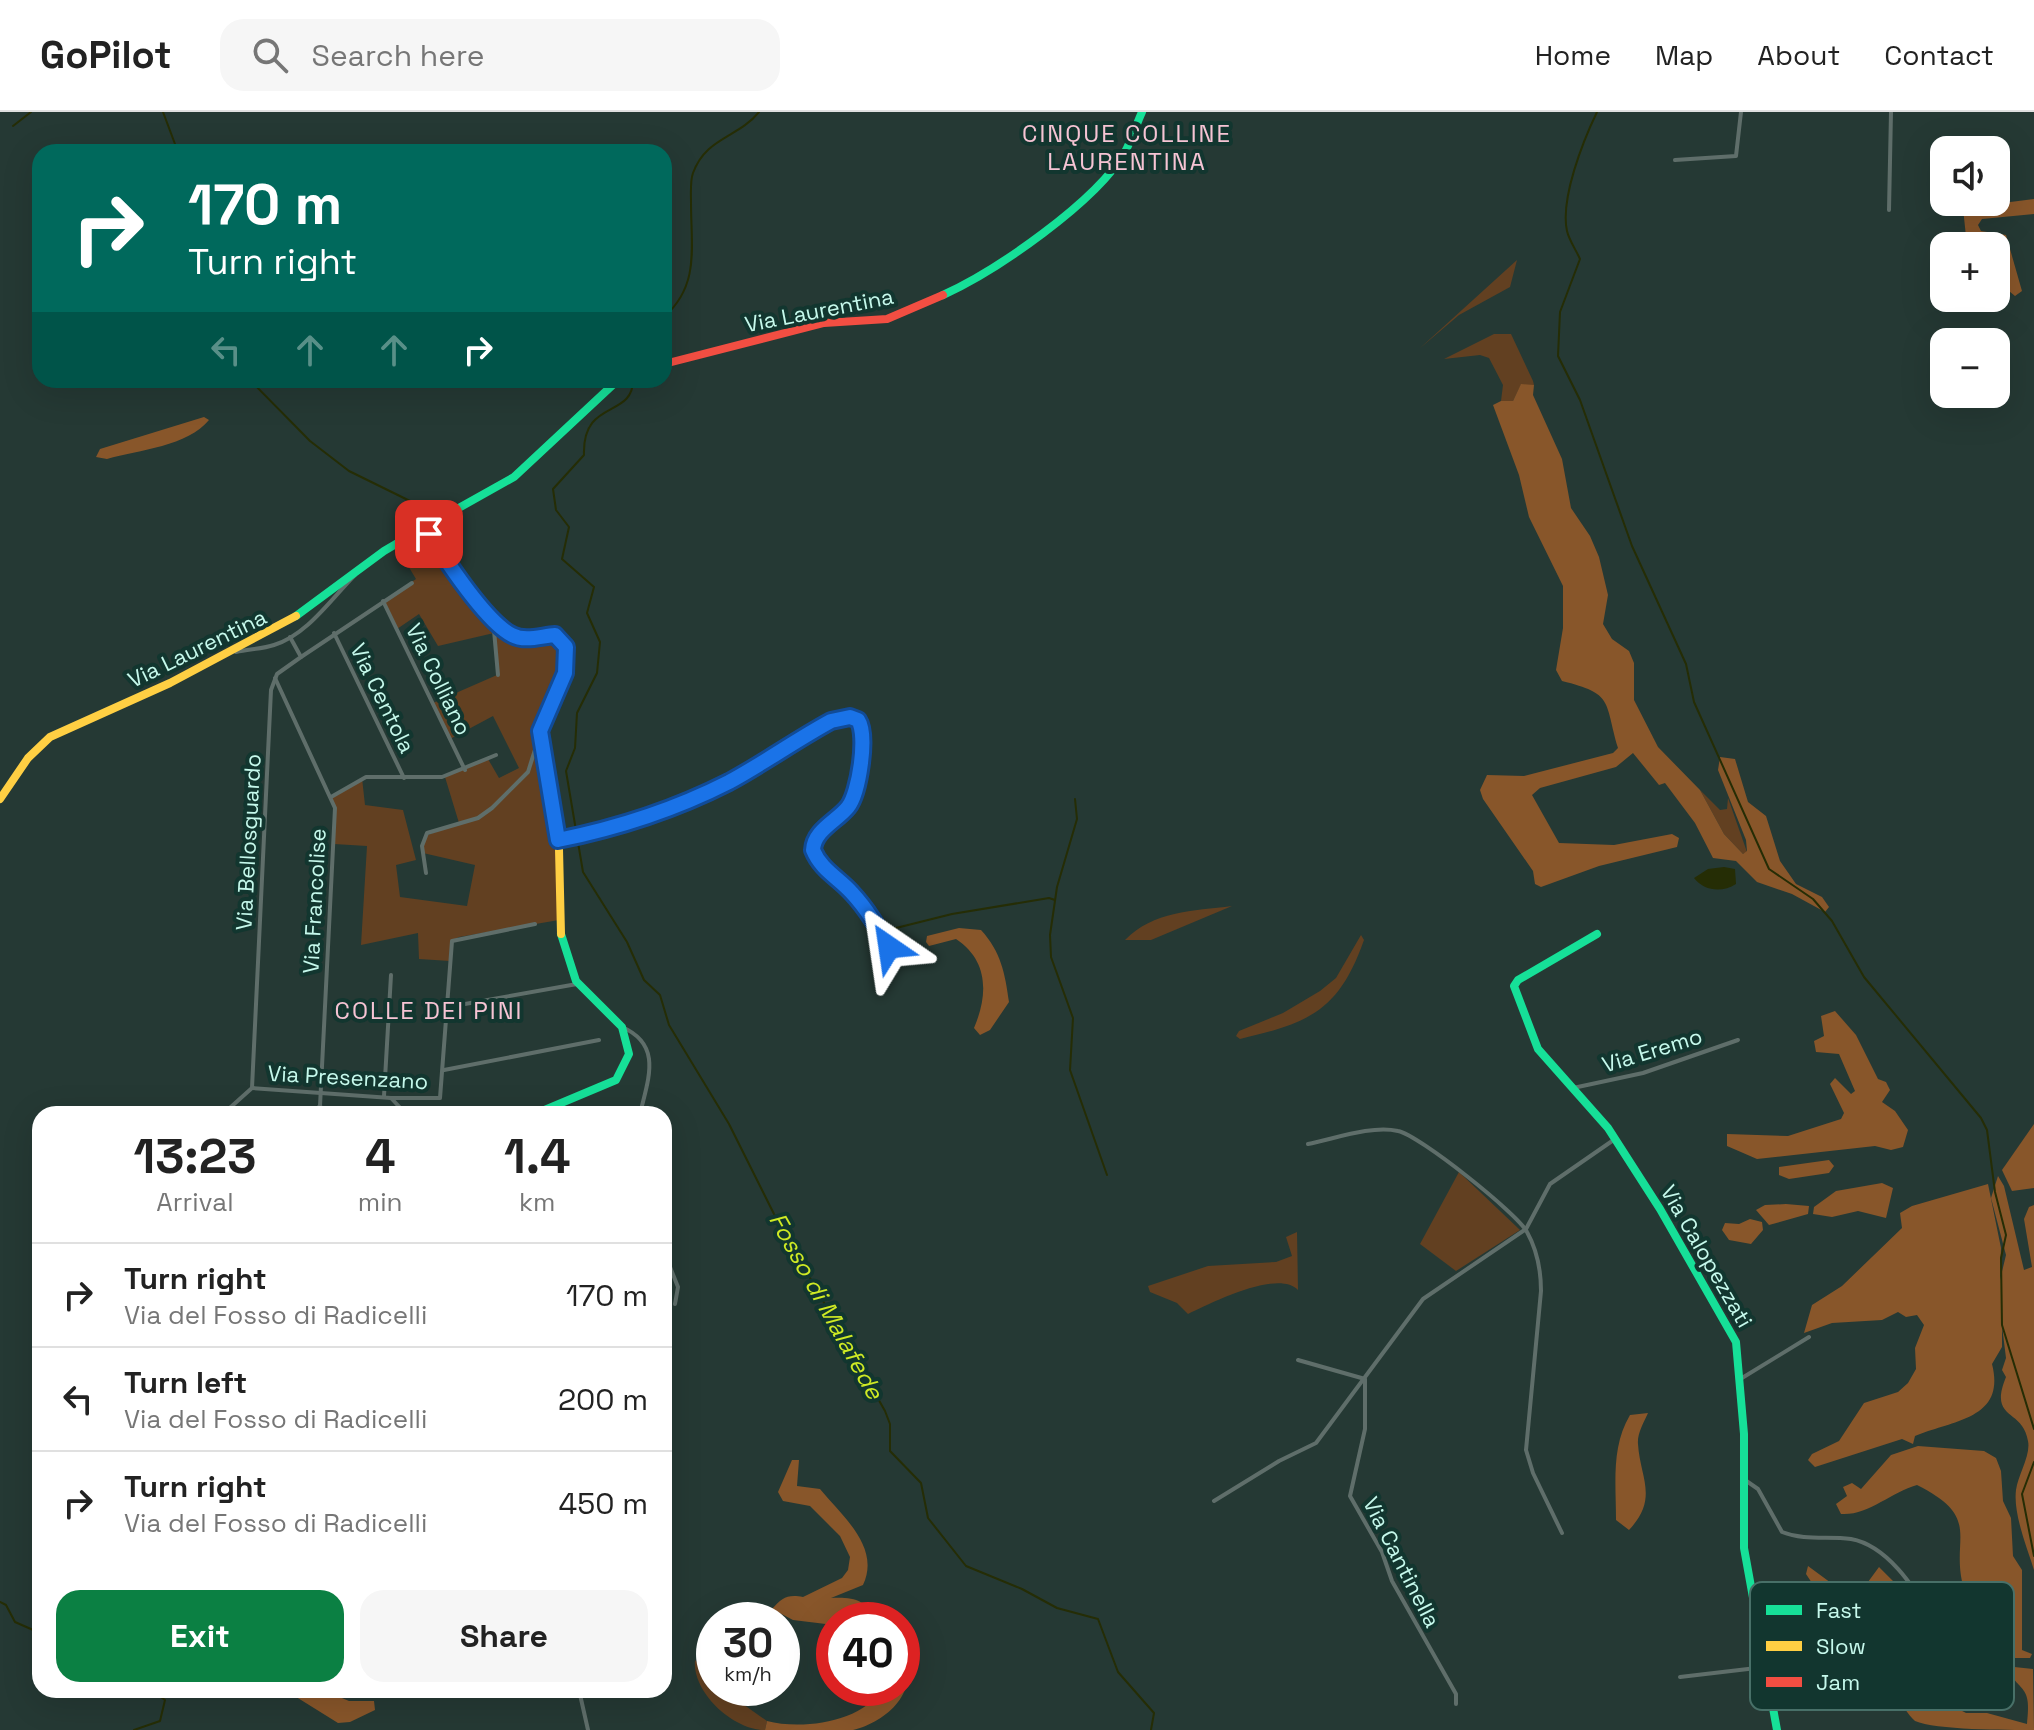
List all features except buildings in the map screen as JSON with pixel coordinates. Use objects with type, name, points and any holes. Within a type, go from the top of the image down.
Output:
[{"type":"street","name":"Via Laurentina","points":[[672,362],[824,323],[887,319],[969,283],[1084,201],[1124,153],[1142,112]]},
{"type":"street","points":[[1675,160],[1736,156],[1741,112]]},
{"type":"street","points":[[1889,210],[1891,112]]},
{"type":"street","name":"Via Laurentina","points":[[0,799],[28,758],[50,737],[262,637],[357,574],[384,551],[418,531],[421,519],[432,523],[509,481],[609,388]]},
{"type":"street","points":[[429,534],[432,523]]},
{"type":"street","points":[[418,531],[429,534],[460,579],[514,636],[555,635],[566,647],[565,673],[540,731],[531,768],[478,818],[427,833],[422,849],[426,873]]},
{"type":"street","points":[[233,653],[266,647],[290,637],[310,623],[357,574]]},
{"type":"street","points":[[275,676],[334,633],[412,583]]},
{"type":"street","name":"Via Colliano","points":[[383,601],[465,770]]},
{"type":"street","points":[[493,617],[498,675]]},
{"type":"street","name":"Via Centola","points":[[334,633],[404,778]]},
{"type":"street","points":[[262,637],[266,647]]},
{"type":"street","points":[[290,637],[301,657]]},
{"type":"street","name":"Via Bellosguardo","points":[[252,1088],[271,692],[275,676]]},
{"type":"street","name":"Via Francolise","points":[[275,676],[331,797],[334,836],[320,1106]]},
{"type":"street","points":[[271,692],[281,693]]},
{"type":"street","points":[[558,840],[641,820],[698,796],[831,721],[852,717],[860,723],[865,734],[853,798],[815,838],[813,850],[830,875],[861,905],[889,947]]},
{"type":"street","points":[[540,731],[558,840],[561,943],[566,964],[577,984],[622,1027],[639,1036],[647,1048],[650,1067],[642,1106]]},
{"type":"street","points":[[331,797],[367,776],[436,779],[465,770],[496,755]]},
{"type":"street","name":"Via Presenzano","points":[[252,1088],[391,1098],[440,1098],[453,940],[535,924]]},
{"type":"street","name":"Via Calopezzati","points":[[1597,934],[1514,985],[1538,1049],[1615,1139],[1732,1332],[1742,1378],[1744,1548],[1751,1582]]},
{"type":"street","points":[[384,1096],[391,975]]},
{"type":"street","points":[[448,1007],[577,984]]},
{"type":"street","points":[[553,1106],[619,1077],[629,1054],[622,1027]]},
{"type":"street","points":[[444,1070],[599,1040]]},
{"type":"street","name":"Via Eremo","points":[[1573,1088],[1643,1073],[1738,1040]]},
{"type":"street","points":[[232,1106],[252,1088]]},
{"type":"street","points":[[391,1098],[398,1106]]},
{"type":"street","points":[[1308,1144],[1387,1130],[1403,1132],[1446,1159],[1526,1229],[1538,1261],[1541,1291],[1526,1450],[1533,1475],[1562,1533]]},
{"type":"street","points":[[1214,1501],[1275,1463],[1316,1443],[1423,1299],[1526,1229],[1550,1184],[1615,1139]]},
{"type":"street","points":[[672,1272],[678,1287],[675,1304]]},
{"type":"street","points":[[1742,1378],[1809,1337]]},
{"type":"street","points":[[1298,1360],[1365,1379]]},
{"type":"street","name":"Via Cantinella","points":[[1365,1379],[1365,1429],[1350,1496],[1382,1552],[1392,1581],[1456,1694],[1456,1704]]},
{"type":"street","points":[[1743,1480],[1758,1489],[1782,1532],[1801,1538],[1855,1540],[1878,1551],[1906,1582]]},
{"type":"street","points":[[1680,1677],[1750,1669]]},
{"type":"street","points":[[581,1698],[588,1730]]},
{"type":"street","name":"Via Calopezzati","points":[[1774,1710],[1777,1730]]},
{"type":"shaded area","points":[[2034,199],[2034,214],[1982,219],[1978,225],[1981,231],[1987,232],[1966,232],[1964,216],[2010,216],[2010,202]]},
{"type":"shaded area","points":[[2010,249],[2022,291],[2015,296],[2010,292]]},
{"type":"shaded area","points":[[1517,260],[1510,287],[1459,315],[1419,349]]},
{"type":"shaded area","points":[[1494,334],[1511,334],[1533,381],[1534,385],[1521,385],[1513,401],[1501,401],[1503,385],[1489,358],[1480,355],[1444,359]]},
{"type":"shaded area","points":[[1521,384],[1534,385],[1533,395],[1562,459],[1571,508],[1590,536],[1599,557],[1608,595],[1603,624],[1612,639],[1629,651],[1634,663],[1634,700],[1658,747],[1700,790],[1724,834],[1743,854],[1747,851],[1746,840],[1718,770],[1720,757],[1735,759],[1748,802],[1766,816],[1780,861],[1796,884],[1822,897],[1829,907],[1825,912],[1792,894],[1757,882],[1736,861],[1713,858],[1695,823],[1665,783],[1659,785],[1633,753],[1616,767],[1540,788],[1532,795],[1559,843],[1614,845],[1672,834],[1679,838],[1677,847],[1599,866],[1541,887],[1535,884],[1533,871],[1483,799],[1480,790],[1487,775],[1524,776],[1613,753],[1618,748],[1604,701],[1591,690],[1562,681],[1556,670],[1563,628],[1563,586],[1529,517],[1519,475],[1493,405],[1513,401]]},
{"type":"shaded area","points":[[204,417],[209,420],[200,429],[176,441],[107,459],[96,457],[100,449]]},
{"type":"shaded area","points":[[426,519],[433,527],[429,534],[512,638],[551,635],[564,643],[566,666],[540,731],[558,840],[559,920],[459,937],[453,940],[450,961],[419,959],[418,933],[361,945],[367,846],[334,844],[331,797],[362,778],[365,805],[403,810],[416,860],[396,865],[400,897],[467,906],[475,865],[423,853],[425,836],[459,823],[445,777],[488,759],[499,778],[519,768],[493,716],[450,739],[433,703],[497,675],[494,633],[438,646],[419,614],[397,629],[383,601],[416,579],[395,544],[417,531]]},
{"type":"shaded area","points":[[1700,790],[1720,810],[1727,809],[1728,798],[1747,852],[1743,854],[1724,834]]},
{"type":"shaded area","points":[[1708,869],[1735,869],[1736,884],[1731,887],[1708,888],[1694,878]]},
{"type":"shaded area","points":[[1232,906],[1151,940],[1125,940],[1136,930],[1161,918],[1188,911]]},
{"type":"shaded area","points":[[959,928],[981,930],[988,938],[998,955],[1006,982],[1009,1002],[990,1030],[980,1035],[974,1028],[982,1003],[983,979],[975,958],[956,939],[929,946],[926,942],[927,936]]},
{"type":"shaded area","points":[[1361,935],[1364,940],[1344,983],[1318,1010],[1285,1027],[1240,1039],[1236,1036],[1239,1031],[1283,1013],[1320,991],[1336,978]]},
{"type":"shaded area","points":[[1835,1011],[1856,1035],[1878,1079],[1886,1082],[1890,1090],[1882,1102],[1895,1111],[1908,1130],[1903,1147],[1891,1150],[1875,1146],[1757,1159],[1727,1146],[1727,1134],[1788,1136],[1841,1119],[1844,1113],[1830,1084],[1835,1078],[1851,1094],[1855,1091],[1839,1054],[1816,1052],[1814,1041],[1824,1036],[1821,1016]]},
{"type":"shaded area","points":[[2034,1124],[2034,1188],[2012,1191],[2002,1170]]},
{"type":"shaded area","points":[[1829,1160],[1834,1166],[1829,1173],[1789,1179],[1779,1175],[1779,1167]]},
{"type":"shaded area","points":[[1459,1172],[1520,1230],[1456,1271],[1420,1244]]},
{"type":"shaded area","points":[[1998,1176],[2004,1186],[2024,1270],[2032,1267],[2024,1219],[2029,1207],[2034,1205],[2034,1570],[2021,1530],[2016,1499],[2028,1441],[2020,1423],[2008,1413],[2001,1401],[2006,1377],[2002,1370],[2006,1358],[2002,1326],[2002,1347],[1992,1364],[1994,1382],[1991,1396],[1984,1407],[1973,1415],[1915,1436],[1913,1444],[1902,1439],[1815,1467],[1808,1460],[1812,1454],[1839,1441],[1864,1403],[1898,1392],[1908,1383],[1916,1369],[1915,1348],[1924,1325],[1917,1315],[1906,1317],[1898,1312],[1882,1320],[1832,1323],[1804,1333],[1812,1305],[1842,1286],[1902,1228],[1900,1213],[1912,1206],[1988,1184],[2001,1248],[2000,1280],[2006,1255],[1991,1198]]},
{"type":"shaded area","points":[[1882,1183],[1893,1188],[1886,1218],[1858,1211],[1832,1217],[1813,1214],[1814,1207],[1836,1191]]},
{"type":"shaded area","points":[[1765,1205],[1809,1206],[1808,1214],[1769,1225],[1756,1210]]},
{"type":"shaded area","points":[[1750,1219],[1762,1222],[1763,1230],[1751,1244],[1729,1240],[1722,1230],[1725,1223],[1739,1224]]},
{"type":"shaded area","points":[[1297,1232],[1298,1290],[1276,1283],[1260,1285],[1188,1314],[1177,1303],[1150,1292],[1148,1286],[1208,1266],[1276,1262],[1292,1256],[1286,1237]]},
{"type":"shaded area","points":[[1648,1413],[1638,1440],[1646,1498],[1638,1519],[1629,1530],[1616,1520],[1617,1453],[1630,1415]]},
{"type":"shaded area","points":[[1918,1446],[1984,1451],[1996,1458],[2001,1471],[2003,1501],[2011,1518],[2013,1556],[2022,1570],[2022,1650],[2032,1654],[2030,1658],[2014,1658],[2014,1582],[1963,1582],[1958,1521],[1951,1509],[1938,1498],[1917,1485],[1870,1508],[1841,1514],[1836,1504],[1847,1496],[1843,1487],[1852,1483],[1861,1489],[1891,1455]]},
{"type":"shaded area","points":[[792,1460],[799,1460],[797,1486],[820,1489],[848,1521],[863,1545],[867,1571],[863,1585],[831,1598],[860,1602],[816,1602],[816,1623],[800,1621],[800,1602],[779,1602],[793,1596],[803,1597],[842,1578],[848,1570],[850,1557],[840,1536],[810,1506],[783,1501],[778,1492]]},
{"type":"shaded area","points":[[1808,1566],[1830,1582],[1811,1582],[1806,1574]]},
{"type":"shaded area","points":[[1879,1567],[1893,1582],[1868,1582]]},
{"type":"shaded area","points":[[2014,1667],[2033,1669],[2034,1730],[1954,1728],[1915,1721],[1906,1710],[1987,1713],[2027,1724],[2028,1702],[2024,1690],[2014,1679]]},
{"type":"shaded area","points":[[298,1698],[374,1701],[375,1710],[350,1722],[338,1723]]},
{"type":"shaded area","points":[[746,1706],[767,1721],[765,1730],[741,1724],[717,1707]]},
{"type":"shaded area","points":[[865,1706],[894,1706],[878,1720],[853,1730],[765,1730],[767,1721],[813,1724]]},
{"type":"waterway","points":[[13,126],[31,112]]},
{"type":"waterway","points":[[163,112],[175,144]]},
{"type":"waterway","points":[[672,308],[683,292],[691,264],[693,173],[706,152],[759,112]]},
{"type":"waterway","points":[[1597,112],[1580,154],[1567,203],[1567,231],[1580,259],[1560,312],[1558,356],[1580,400],[1632,546],[1686,664],[1694,702],[1769,869],[1813,899],[1832,921],[1864,977],[1981,1118],[1987,1130],[1995,1192],[2006,1235],[2001,1258],[2002,1325],[2034,1429]]},
{"type":"waterway","points":[[258,388],[310,441],[349,471],[412,502]]},
{"type":"waterway","name":"Fosso di Malafede","points":[[632,388],[625,400],[591,425],[584,455],[553,489],[556,510],[569,527],[562,559],[594,587],[587,613],[600,642],[597,673],[577,713],[575,748],[566,771],[583,872],[627,942],[644,980],[660,995],[669,1025],[729,1124],[774,1214],[885,1411],[890,1424],[890,1451],[921,1483],[928,1518],[966,1566],[1022,1589],[1057,1608],[1098,1619],[1118,1672],[1154,1713],[1151,1730]]},
{"type":"waterway","points":[[1075,799],[1077,819],[1057,887],[1050,935],[1051,957],[1073,1018],[1070,1070],[1107,1175]]},
{"type":"waterway","points":[[888,930],[952,914],[1049,898],[1055,900]]},
{"type":"waterway","points":[[2034,1462],[2022,1494],[2034,1556]]},
{"type":"waterway","points":[[0,1602],[6,1605],[15,1622],[32,1629]]},
{"type":"waterway","points":[[134,1730],[160,1721],[165,1700],[162,1698]]},
{"type":"traffic: fast","points":[[943,295],[990,270],[1043,233],[1092,192],[1125,152],[1142,112]]},
{"type":"traffic: fast","points":[[432,523],[514,477],[609,388]]},
{"type":"traffic: fast","points":[[296,616],[384,551],[418,531],[429,534]]},
{"type":"traffic: fast","points":[[558,840],[630,822],[682,804],[718,786],[792,739],[831,722],[852,717],[862,736],[863,761],[858,787],[844,813],[823,831],[813,850],[830,875],[852,894],[889,947]]},
{"type":"traffic: fast","points":[[554,1106],[616,1080],[629,1054],[622,1027],[576,981],[561,934]]},
{"type":"traffic: fast","points":[[1597,934],[1518,980],[1514,986],[1538,1049],[1608,1128],[1660,1209],[1736,1342],[1744,1434],[1744,1548],[1750,1582]]},
{"type":"traffic: fast","points":[[1773,1710],[1777,1730]]},
{"type":"traffic: slow","points":[[418,531],[421,519],[432,523]]},
{"type":"traffic: slow","points":[[429,534],[480,604],[502,628],[523,637],[555,635],[566,647],[565,673],[540,731],[559,849],[561,934]]},
{"type":"traffic: slow","points":[[0,799],[28,758],[50,737],[170,683],[296,616]]},
{"type":"traffic: jam","points":[[672,362],[824,323],[887,319],[943,295]]},
{"type":"district","name":"CINQUE COLLINE LAURENTINA","points":[[1127,148]]},
{"type":"district","name":"COLLE DEI PINI","points":[[429,1011]]},
{"type":"route","points":[[429,534],[466,586],[508,633],[524,638],[555,635],[566,647],[565,673],[540,731],[544,774],[558,840],[641,820],[667,810],[731,781],[831,721],[841,717],[858,720],[865,740],[852,800],[815,838],[813,850],[830,875],[852,894],[869,915],[889,947]]}]
